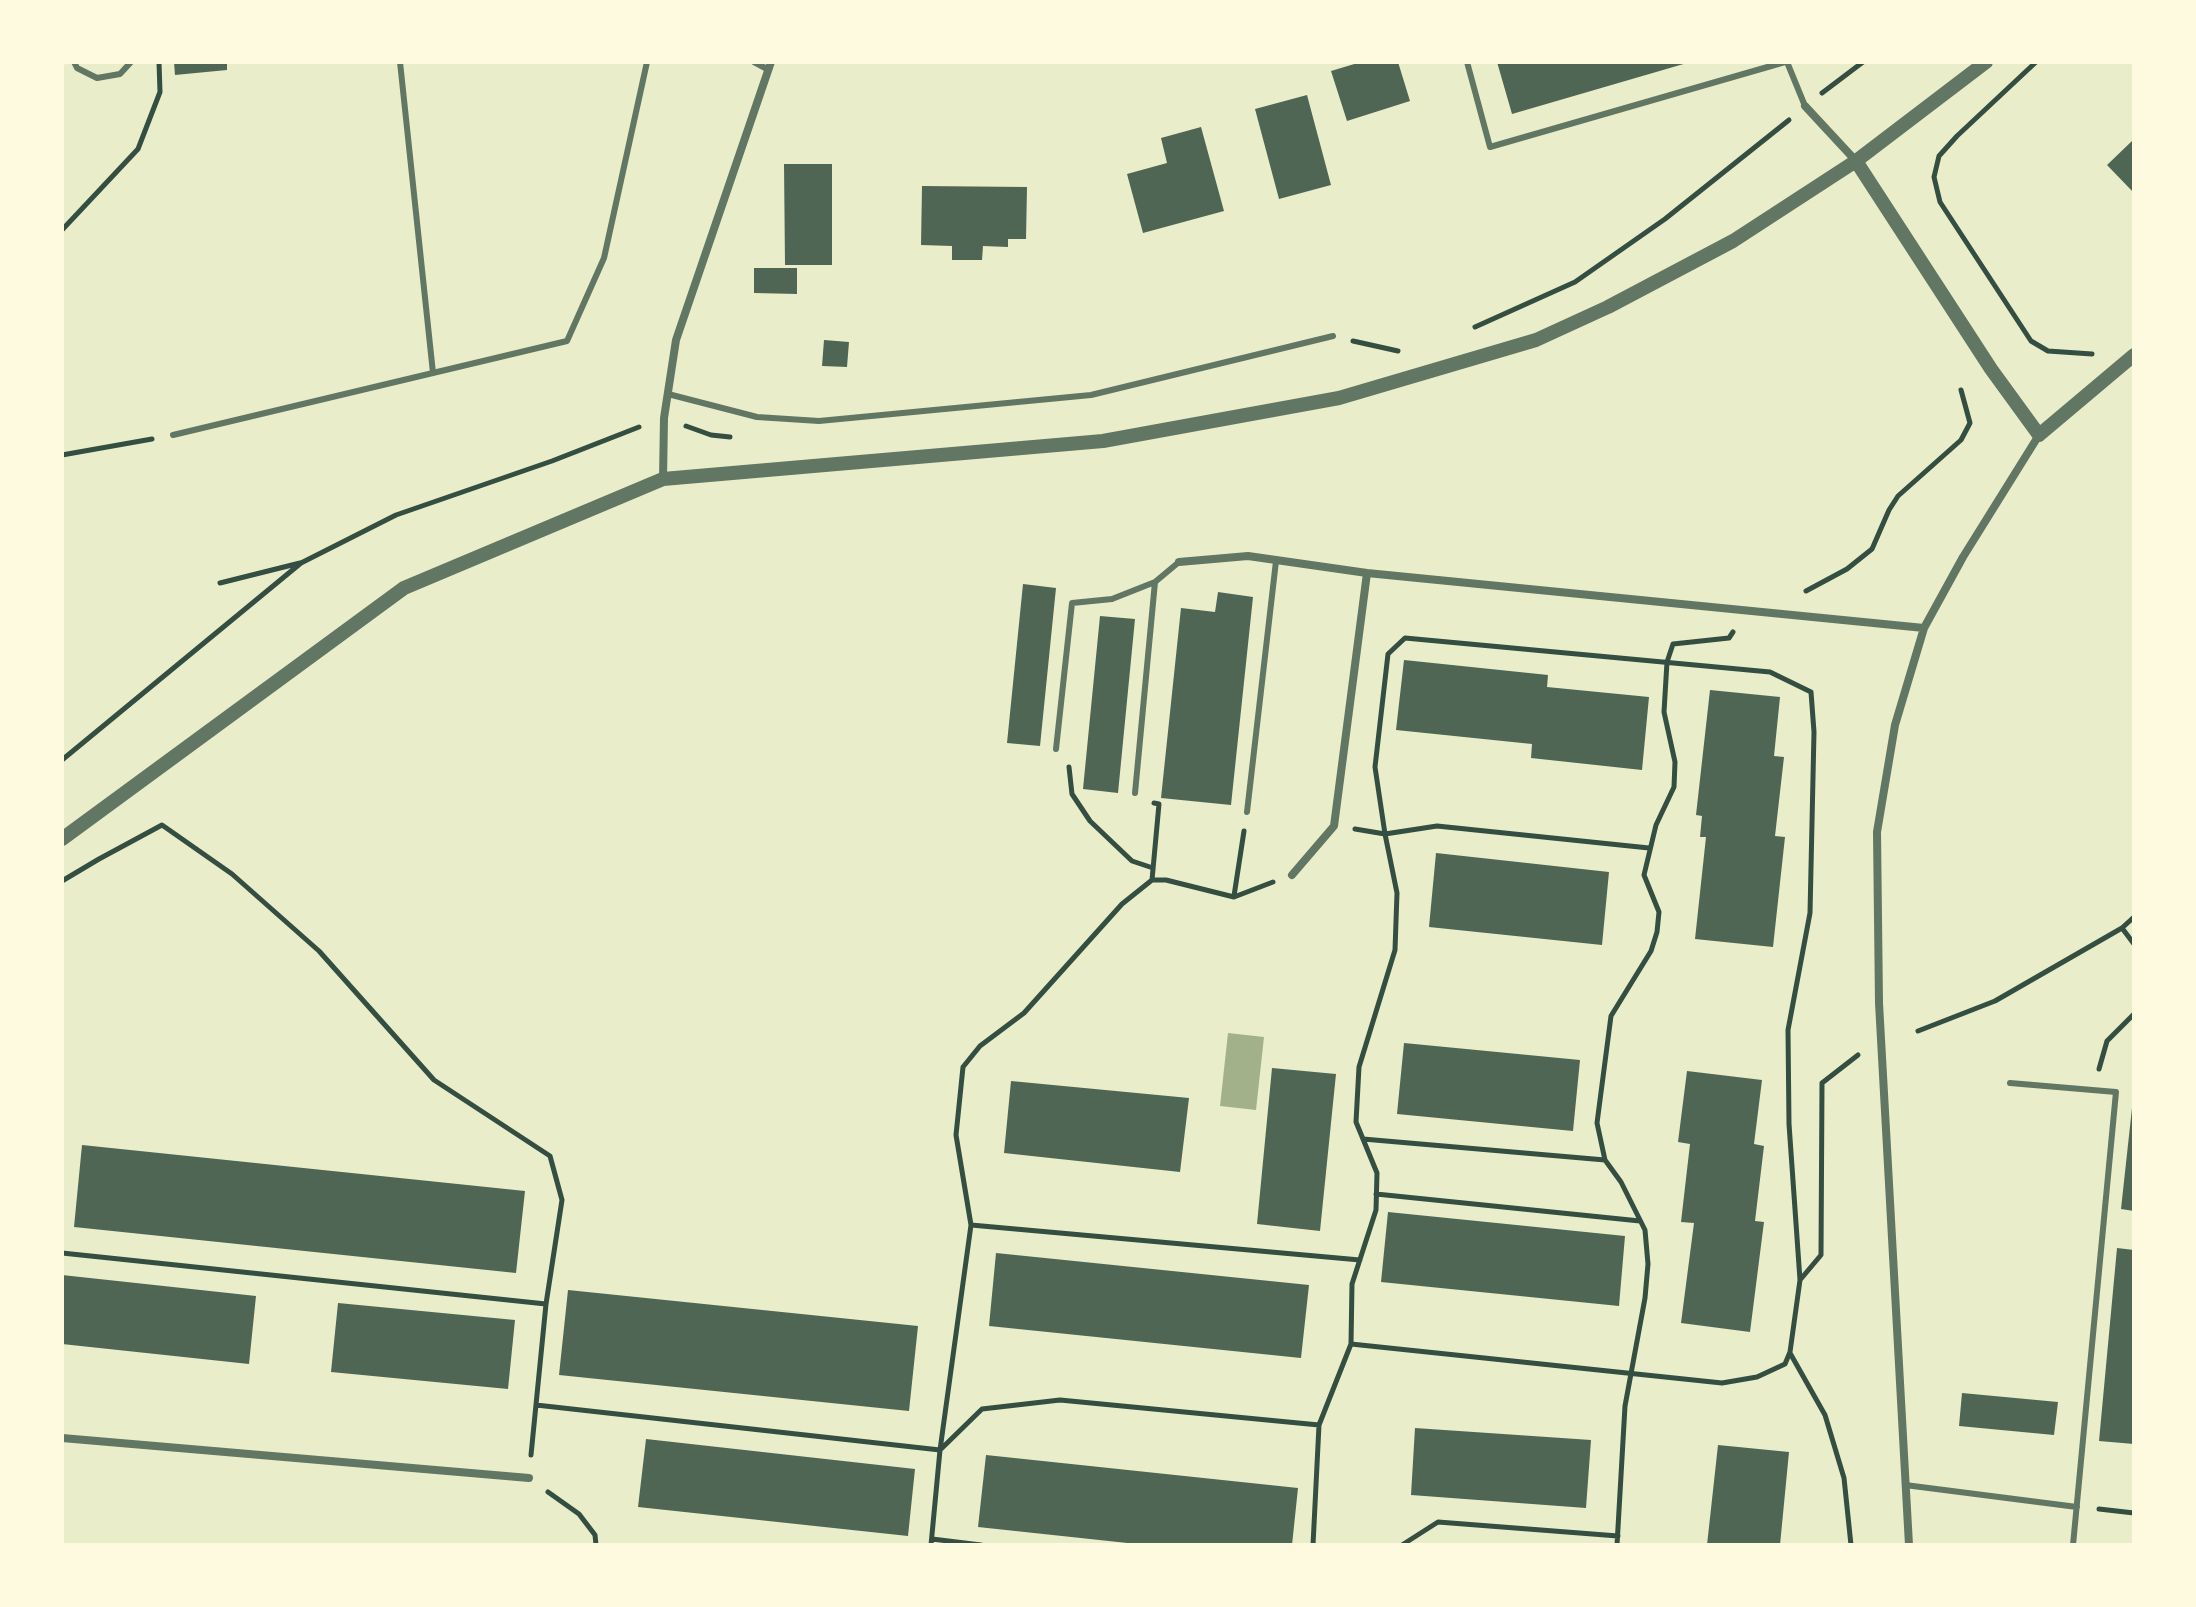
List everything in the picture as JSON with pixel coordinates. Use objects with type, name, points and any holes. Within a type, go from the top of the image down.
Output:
[{"type":"street","points":[[62,839],[404,588],[663,479],[1103,441],[1339,398],[1536,340],[1608,307],[1733,241],[1856,161],[1986,62]]},
{"type":"street","points":[[663,479],[664,418],[676,340],[769,65]]},
{"type":"street","points":[[1805,106],[1856,161],[1991,369],[2039,435]]},
{"type":"street","points":[[1909,1545],[1879,1003],[1877,832],[1895,725],[1924,628],[1963,557],[2039,435],[2134,355]]},
{"type":"street","points":[[1179,562],[1248,556],[1367,573],[1924,628]]},
{"type":"street","points":[[1292,875],[1334,826],[1367,573]]},
{"type":"street","points":[[62,1438],[529,1478]]},
{"type":"lane","points":[[74,62],[77,68],[97,78],[120,74],[131,62]]},
{"type":"lane","points":[[400,62],[433,373]]},
{"type":"lane","points":[[173,435],[567,341],[604,258],[647,62]]},
{"type":"lane","points":[[754,62],[769,65]]},
{"type":"lane","points":[[1467,62],[1490,147],[1786,62],[1805,106]]},
{"type":"lane","points":[[668,394],[757,417],[819,421],[1091,395],[1333,336]]},
{"type":"lane","points":[[1247,812],[1276,561]]},
{"type":"lane","points":[[1056,749],[1072,603],[1112,599],[1155,582],[1179,562]]},
{"type":"lane","points":[[1135,793],[1155,582]]},
{"type":"lane","points":[[2010,1083],[2116,1092],[2073,1545]]},
{"type":"lane","points":[[1905,1485],[2077,1507]]},
{"type":"path","points":[[62,230],[138,149],[160,92],[159,62]]},
{"type":"path","points":[[1575,282],[1665,219],[1863,62]]},
{"type":"path","points":[[2036,62],[1939,156],[1934,177],[1940,202],[2031,341],[2048,351],[2095,354]]},
{"type":"path","points":[[1333,336],[1402,353]]},
{"type":"path","points":[[1772,613],[1847,569],[1872,549],[1898,496],[1961,440],[1970,423],[1961,390]]},
{"type":"path","points":[[62,455],[173,435]]},
{"type":"path","points":[[220,583],[301,563]]},
{"type":"path","points":[[1617,1545],[1625,1406],[1648,1264],[1645,1230],[1621,1182],[1605,1160],[1597,1123],[1611,1016],[1651,951],[1657,932],[1659,912],[1644,875],[1656,825],[1674,787],[1675,762],[1664,712],[1667,662],[1673,644],[1729,638],[1746,610]]},
{"type":"path","points":[[1313,1545],[1319,1425],[1351,1344],[1352,1284],[1376,1210],[1377,1173],[1356,1122],[1359,1067],[1395,950],[1397,893],[1375,767],[1388,654],[1405,638],[1770,672],[1811,692],[1814,732],[1810,913],[1788,1030],[1789,1124],[1800,1280],[1790,1352],[1785,1364],[1757,1377],[1722,1383],[1351,1344]]},
{"type":"path","points":[[1056,749],[1069,764],[1072,794],[1090,821],[1132,861],[1153,868]]},
{"type":"path","points":[[1135,793],[1137,800],[1159,804],[1152,880]]},
{"type":"path","points":[[1234,897],[1247,812]]},
{"type":"path","points":[[62,881],[162,825],[243,883],[319,951],[434,1080],[550,1156],[562,1200],[546,1304],[529,1478],[579,1514],[595,1535],[596,1545]]},
{"type":"path","points":[[1334,826],[1385,834],[1437,826],[1649,848]]},
{"type":"path","points":[[981,1545],[931,1542],[940,1450],[971,1225],[956,1135],[963,1067],[980,1046],[1024,1013],[1122,904],[1152,880],[1166,880],[1234,897],[1292,875]]},
{"type":"path","points":[[1918,1031],[1995,1001],[2122,928],[2134,917]]},
{"type":"path","points":[[2122,928],[2134,944]]},
{"type":"path","points":[[2092,1090],[2107,1041],[2134,1014]]},
{"type":"path","points":[[1800,1280],[1821,1255],[1822,1083],[1863,1053]]},
{"type":"path","points":[[1363,1139],[1605,1160]]},
{"type":"path","points":[[1376,1194],[1641,1221]]},
{"type":"path","points":[[971,1225],[1360,1260]]},
{"type":"path","points":[[62,1253],[546,1304]]},
{"type":"path","points":[[1790,1352],[1825,1415],[1844,1478],[1851,1545]]},
{"type":"path","points":[[940,1450],[982,1409],[1060,1400],[1319,1425]]},
{"type":"path","points":[[536,1405],[940,1450]]},
{"type":"path","points":[[2077,1507],[2134,1513]]},
{"type":"path","points":[[1402,1545],[1438,1522],[1618,1536]]},
{"type":"shaded area","points":[[1228,1033],[1264,1037],[1256,1110],[1220,1106]]},
{"type":"building","points":[[174,62],[227,62],[227,70],[175,75]]},
{"type":"building","points":[[1361,62],[1398,62],[1410,101],[1347,121],[1331,71]]},
{"type":"building","points":[[1497,62],[1687,62],[1687,63],[1512,114]]},
{"type":"building","points":[[1307,95],[1331,185],[1279,199],[1255,109]]},
{"type":"building","points":[[1201,127],[1224,211],[1143,233],[1127,174],[1167,163],[1161,138]]},
{"type":"building","points":[[2132,141],[2134,143],[2134,193],[2107,165]]},
{"type":"building","points":[[784,164],[832,164],[832,265],[785,265]]},
{"type":"building","points":[[922,186],[1027,187],[1026,239],[1008,239],[1008,247],[983,246],[982,260],[952,260],[952,246],[921,245]]},
{"type":"building","points":[[754,268],[797,268],[797,294],[754,293]]},
{"type":"building","points":[[824,340],[849,342],[847,367],[822,366]]},
{"type":"building","points":[[1023,584],[1056,588],[1040,746],[1007,743]]},
{"type":"building","points":[[1218,592],[1253,597],[1231,805],[1161,798],[1181,608],[1215,612]]},
{"type":"building","points":[[1100,616],[1135,619],[1118,793],[1083,789]]},
{"type":"building","points":[[1404,660],[1548,675],[1547,687],[1649,697],[1642,770],[1531,758],[1532,744],[1396,730]]},
{"type":"building","points":[[1710,690],[1780,697],[1774,756],[1784,757],[1775,836],[1785,837],[1773,947],[1695,939],[1706,837],[1700,837],[1702,816],[1696,815]]},
{"type":"building","points":[[1436,853],[1609,872],[1602,945],[1429,927]]},
{"type":"building","points":[[1404,1043],[1580,1060],[1573,1131],[1397,1114]]},
{"type":"building","points":[[1272,1068],[1336,1074],[1320,1231],[1257,1224]]},
{"type":"building","points":[[1687,1071],[1762,1080],[1754,1144],[1764,1146],[1755,1221],[1764,1222],[1750,1332],[1681,1323],[1694,1223],[1681,1222],[1690,1144],[1678,1142]]},
{"type":"building","points":[[1011,1081],[1189,1098],[1180,1172],[1004,1153]]},
{"type":"building","points":[[2134,1108],[2134,1211],[2121,1209]]},
{"type":"building","points":[[82,1145],[525,1191],[516,1273],[74,1227]]},
{"type":"building","points":[[1388,1212],[1625,1236],[1619,1306],[1381,1282]]},
{"type":"building","points":[[2117,1248],[2134,1250],[2134,1444],[2099,1441]]},
{"type":"building","points":[[996,1253],[1309,1285],[1301,1358],[989,1326]]},
{"type":"building","points":[[62,1275],[256,1296],[249,1364],[62,1344]]},
{"type":"building","points":[[568,1290],[918,1326],[909,1411],[559,1375]]},
{"type":"building","points":[[338,1303],[515,1320],[508,1389],[331,1372]]},
{"type":"building","points":[[1962,1393],[2058,1402],[2054,1435],[1959,1426]]},
{"type":"building","points":[[1415,1428],[1591,1440],[1586,1508],[1411,1495]]},
{"type":"building","points":[[646,1439],[915,1469],[908,1536],[638,1507]]},
{"type":"building","points":[[1718,1445],[1789,1452],[1780,1545],[1707,1545]]},
{"type":"building","points":[[986,1455],[1298,1488],[1292,1545],[1146,1545],[978,1527]]}]
